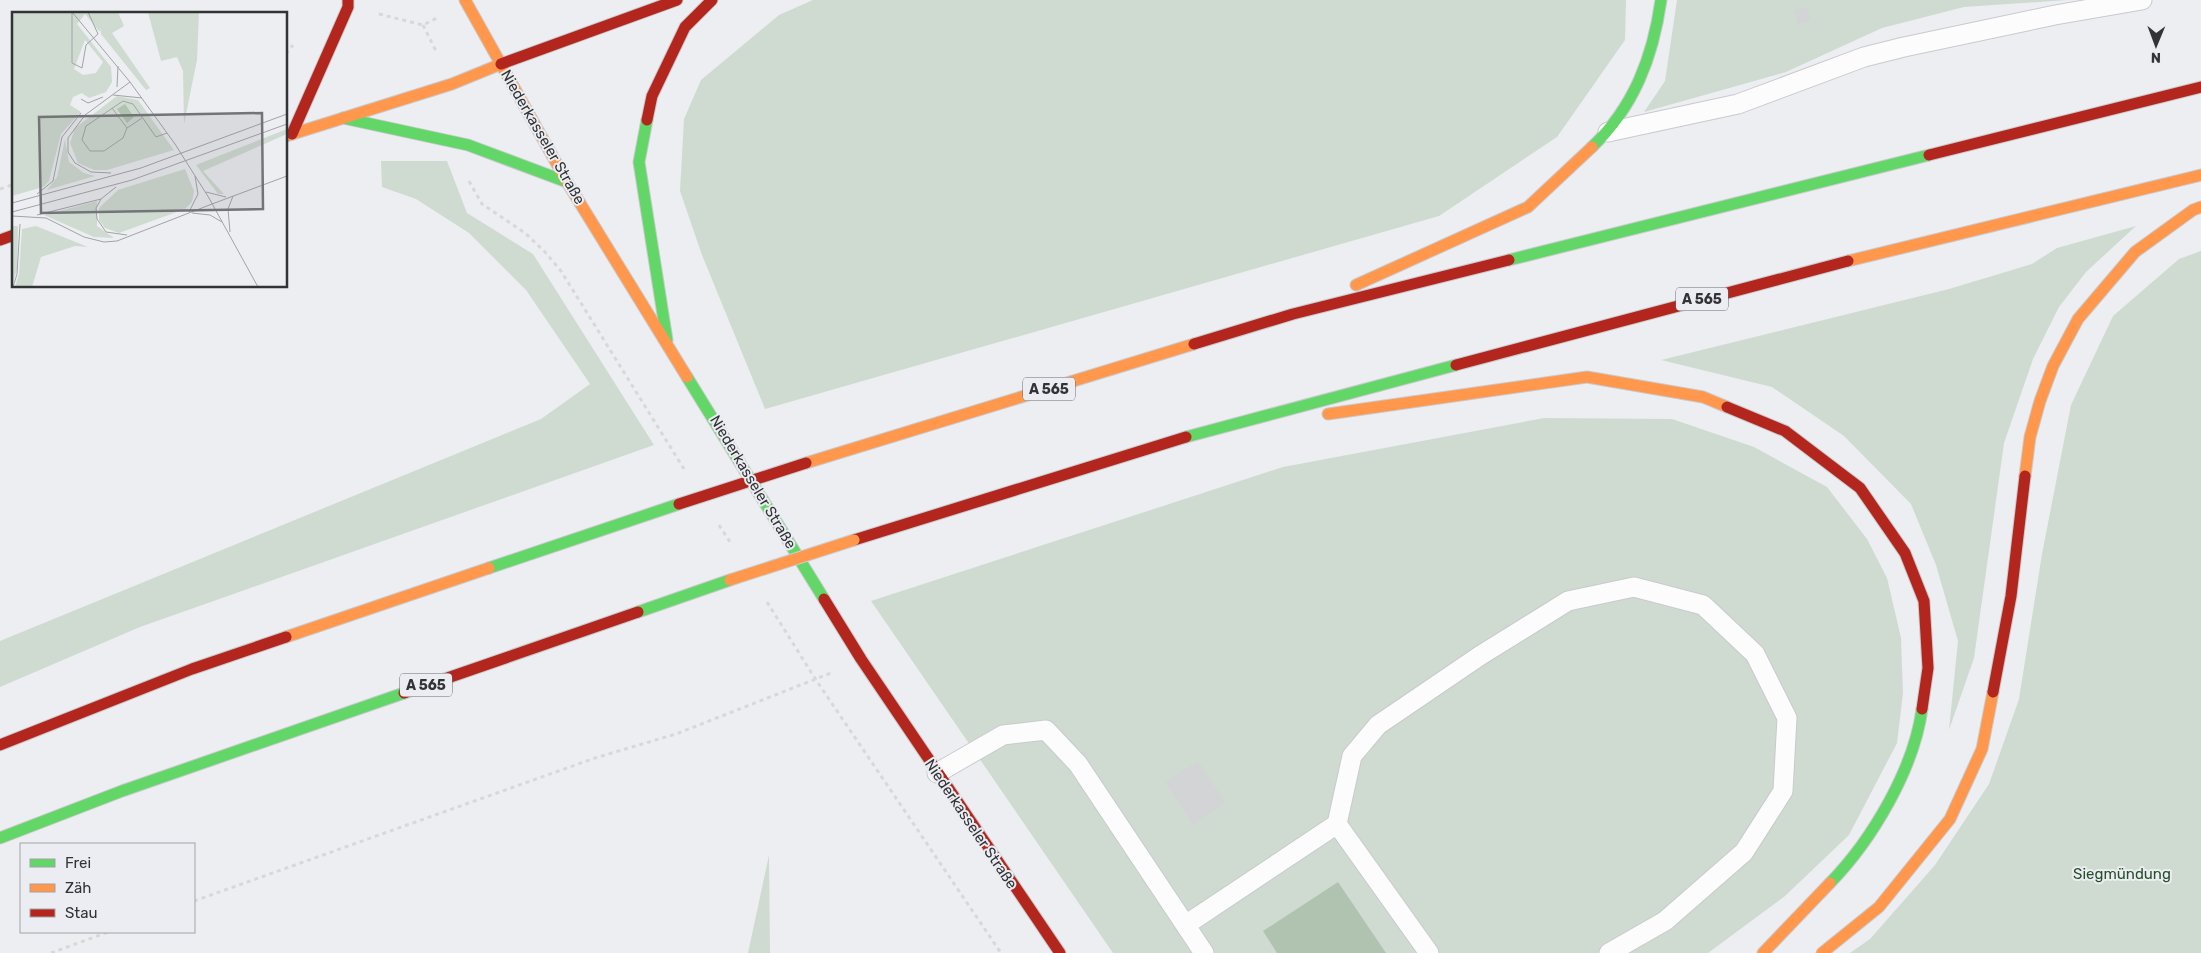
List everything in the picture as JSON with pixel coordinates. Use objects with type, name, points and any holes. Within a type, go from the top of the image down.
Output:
[{"type":"main road","points":[[289,135],[348,7],[348,0]]},
{"type":"main road","name":"Niederkasseler Straße","points":[[466,0],[567,182],[861,659],[1060,953]]},
{"type":"main road","points":[[289,135],[452,84],[676,0]]},
{"type":"main road","points":[[666,340],[639,162],[652,96],[685,26],[712,0]]},
{"type":"main road","points":[[1293,314],[1528,207],[1608,132],[1640,81],[1656,37],[1661,0]]},
{"type":"main road","name":"A 565","points":[[0,745],[192,669],[679,504],[806,463],[1293,314],[2201,87]]},
{"type":"main road","points":[[342,118],[468,145],[567,182]]},
{"type":"main road","name":"A 565","points":[[0,838],[122,791],[730,580],[1205,431],[1878,253],[2201,175]]},
{"type":"main road","points":[[1822,953],[1879,907],[1950,819],[1982,749],[2011,596],[2030,437],[2040,401],[2053,366],[2078,319],[2135,252],[2193,210],[2201,207]]},
{"type":"main road","points":[[1205,431],[1587,377],[1703,397],[1785,431],[1860,488],[1905,553],[1924,601],[1928,668],[1919,734],[1880,821],[1847,866],[1763,953]]},
{"type":"lane","points":[[1608,132],[1738,104],[1864,57],[1904,47],[2055,15],[2142,0]]},
{"type":"lane","points":[[1187,924],[1336,824],[1352,756],[1378,725],[1481,655],[1568,601],[1634,587],[1703,605],[1755,654],[1787,718],[1783,790],[1744,852],[1665,921],[1609,953]]},
{"type":"lane","points":[[937,773],[1003,735],[1046,730],[1078,764],[1187,924],[1204,953]]},
{"type":"lane","points":[[1336,824],[1429,953]]},
{"type":"path","points":[[0,189],[12,185]]},
{"type":"path","points":[[195,900],[595,758],[676,734],[816,680],[861,659]]},
{"type":"path","points":[[51,953],[105,933]]},
{"type":"green space","points":[[813,0],[1626,0],[1625,40],[1557,137],[1439,216],[765,409],[702,255],[680,191],[684,119],[701,80],[779,15]]},
{"type":"green space","points":[[1677,0],[2067,0],[1964,7],[1882,28],[1786,72],[1644,112],[1665,81]]},
{"type":"green space","points":[[381,161],[447,161],[467,213],[533,254],[654,445],[140,627],[0,687],[0,641],[541,419],[590,384],[526,290],[469,233],[416,199],[382,187]]},
{"type":"green space","points":[[2136,226],[2086,272],[2059,307],[2033,359],[2004,443],[1974,658],[1949,730],[1958,641],[1936,565],[1911,504],[1844,436],[1772,387],[1661,360],[1949,289],[2032,264],[2057,248]]},
{"type":"green space","name":"Siegmündung","points":[[2201,251],[2201,953],[1850,953],[1870,939],[1935,865],[1989,784],[2019,699],[2042,554],[2071,405],[2113,316],[2179,259]]},
{"type":"green space","points":[[1544,418],[1672,419],[1754,447],[1827,487],[1867,539],[1887,578],[1901,638],[1903,693],[1897,743],[1849,835],[1785,896],[1708,953],[1113,953],[871,601],[1283,467]]},
{"type":"green space","points":[[769,855],[770,953],[748,953]]},
{"type":"shaded area","points":[[1338,882],[1386,953],[1277,953],[1263,931]]},
{"type":"building","points":[[1808,7],[1811,21],[1798,24],[1794,10]]},
{"type":"building","points":[[1198,761],[1226,803],[1193,825],[1165,783]]},
{"type":"traffic: fast","points":[[1592,147],[1607,132],[1619,115],[1639,80],[1653,41],[1661,0]]},
{"type":"traffic: fast","points":[[343,118],[468,145],[567,182]]},
{"type":"traffic: fast","points":[[647,120],[639,162],[667,340]]},
{"type":"traffic: fast","points":[[1509,260],[1929,155]]},
{"type":"traffic: fast","points":[[1186,437],[1456,365]]},
{"type":"traffic: fast","points":[[687,377],[824,599]]},
{"type":"traffic: fast","points":[[489,568],[679,504]]},
{"type":"traffic: fast","points":[[638,612],[730,580]]},
{"type":"traffic: fast","points":[[0,838],[122,791],[404,693]]},
{"type":"traffic: fast","points":[[1830,883],[1861,846],[1889,802],[1910,755],[1922,709]]},
{"type":"traffic: slow","points":[[465,0],[567,182],[687,377]]},
{"type":"traffic: slow","points":[[288,135],[452,84],[501,64]]},
{"type":"traffic: slow","points":[[1356,285],[1528,207],[1592,147]]},
{"type":"traffic: slow","points":[[1848,261],[2201,175]]},
{"type":"traffic: slow","points":[[2025,476],[2030,437],[2040,401],[2053,366],[2078,319],[2135,252],[2193,210],[2201,207]]},
{"type":"traffic: slow","points":[[806,463],[1194,344]]},
{"type":"traffic: slow","points":[[1328,414],[1587,377],[1703,397],[1727,407]]},
{"type":"traffic: slow","points":[[730,580],[854,540]]},
{"type":"traffic: slow","points":[[286,637],[489,568]]},
{"type":"traffic: slow","points":[[1822,953],[1879,907],[1950,819],[1982,749],[1993,692]]},
{"type":"traffic: slow","points":[[1763,953],[1830,883]]},
{"type":"traffic: jam","points":[[292,134],[348,7],[348,0]]},
{"type":"traffic: jam","points":[[501,64],[677,0]]},
{"type":"traffic: jam","points":[[647,120],[652,96],[685,27],[712,0]]},
{"type":"traffic: jam","points":[[1929,155],[2201,87]]},
{"type":"traffic: jam","points":[[0,240],[12,236]]},
{"type":"traffic: jam","points":[[1194,344],[1293,314],[1509,260]]},
{"type":"traffic: jam","points":[[1456,365],[1848,261]]},
{"type":"traffic: jam","points":[[1727,407],[1785,431],[1860,488],[1905,553],[1924,601],[1928,668],[1922,709]]},
{"type":"traffic: jam","points":[[854,540],[1186,437]]},
{"type":"traffic: jam","points":[[679,504],[806,463]]},
{"type":"traffic: jam","points":[[1993,692],[2011,596],[2025,476]]},
{"type":"traffic: jam","points":[[824,599],[861,659],[1060,953]]},
{"type":"traffic: jam","points":[[404,693],[638,612]]},
{"type":"traffic: jam","points":[[0,745],[192,669],[286,637]]}]
